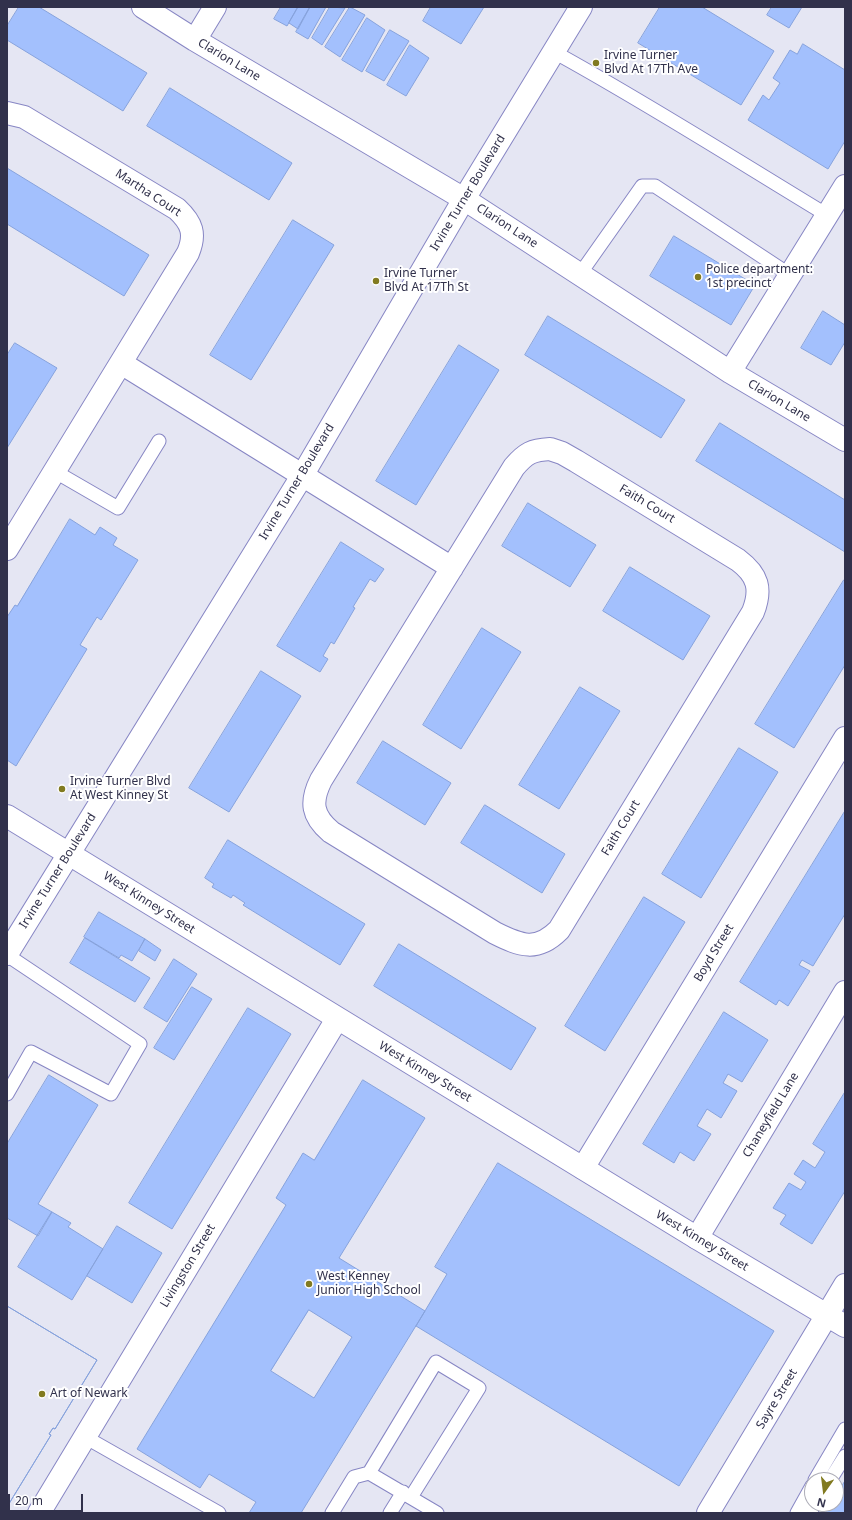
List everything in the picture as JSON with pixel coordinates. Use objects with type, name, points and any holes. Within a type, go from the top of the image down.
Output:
[{"type":"street","name":"Clarion Lane","points":[[143,7],[195,40],[464,199],[730,372],[845,440]]},
{"type":"street","points":[[195,40],[215,7]]},
{"type":"street","name":"Irvine Turner Boulevard","points":[[7,954],[302,476],[464,199],[581,7]]},
{"type":"street","name":"Martha Court","points":[[7,113],[24,117],[177,209],[184,215],[192,229],[193,236],[188,253],[7,549]]},
{"type":"street","points":[[730,372],[845,186]]},
{"type":"street","points":[[121,363],[452,568]]},
{"type":"street","name":"Faith Court","points":[[550,449],[562,453],[576,461],[738,560],[752,573],[758,590],[757,600],[753,612],[559,930],[551,938],[535,945],[514,942],[495,933],[330,832],[322,825],[314,807],[316,790],[321,780],[452,568],[514,467],[522,458],[536,450],[550,449]]},
{"type":"street","name":"Boyd Street","points":[[583,1168],[845,738]]},
{"type":"street","name":"West Kinney Street","points":[[7,816],[337,1019],[836,1321]]},
{"type":"street","name":"Chaneyfield Lane","points":[[697,1238],[845,992]]},
{"type":"street","name":"Livingston Street","points":[[39,1513],[337,1019]]},
{"type":"street","name":"Sayre Street","points":[[708,1513],[836,1321],[845,1285]]},
{"type":"lane","points":[[554,52],[608,82],[738,159],[827,215]]},
{"type":"lane","points":[[580,274],[642,186],[655,186],[790,275]]},
{"type":"lane","points":[[54,471],[118,508],[159,442]]},
{"type":"lane","points":[[7,954],[140,1044],[111,1094],[31,1052],[7,1094]]},
{"type":"lane","points":[[332,1513],[354,1477],[369,1473],[436,1362],[479,1388],[407,1495],[390,1513]]},
{"type":"lane","points":[[821,1472],[845,1429]]},
{"type":"lane","points":[[85,1437],[219,1513]]},
{"type":"lane","points":[[835,1472],[845,1456]]},
{"type":"lane","points":[[369,1473],[437,1513]]},
{"type":"lane","points":[[797,1513],[804,1500]]},
{"type":"building","points":[[19,7],[39,7],[147,73],[123,111],[7,40],[7,26]]},
{"type":"building","points":[[281,7],[298,7],[287,26],[274,19]]},
{"type":"building","points":[[298,7],[310,7],[298,29],[289,23]]},
{"type":"building","points":[[310,7],[326,7],[308,39],[296,32]]},
{"type":"building","points":[[330,7],[345,8],[322,45],[312,38]]},
{"type":"building","points":[[350,7],[365,15],[340,57],[325,47]]},
{"type":"building","points":[[431,7],[484,7],[461,44],[423,21]]},
{"type":"building","points":[[660,7],[702,7],[774,51],[741,105],[638,43]]},
{"type":"building","points":[[772,7],[802,7],[789,28],[767,15]]},
{"type":"building","points":[[367,18],[385,30],[362,72],[342,60]]},
{"type":"building","points":[[390,30],[409,41],[384,81],[366,71]]},
{"type":"building","points":[[803,44],[845,70],[845,141],[828,169],[748,120],[763,95],[769,100],[780,83],[773,78],[790,50],[797,54]]},
{"type":"building","points":[[410,45],[429,58],[406,96],[387,85]]},
{"type":"building","points":[[170,88],[292,163],[269,200],[147,126]]},
{"type":"building","points":[[7,168],[149,255],[124,296],[7,224]]},
{"type":"building","points":[[293,220],[334,245],[251,380],[210,355]]},
{"type":"building","points":[[674,236],[755,285],[731,325],[650,276]]},
{"type":"building","points":[[823,311],[845,325],[845,342],[831,365],[801,348]]},
{"type":"building","points":[[548,316],[685,400],[661,438],[525,355]]},
{"type":"building","points":[[15,343],[57,368],[7,448],[7,355]]},
{"type":"building","points":[[459,345],[499,370],[416,505],[376,481]]},
{"type":"building","points":[[720,423],[845,500],[845,552],[696,461]]},
{"type":"building","points":[[528,503],[596,545],[570,587],[502,546]]},
{"type":"building","points":[[70,519],[95,535],[100,527],[117,538],[113,545],[138,560],[101,620],[97,617],[80,645],[87,649],[16,766],[7,760],[7,617],[15,605],[17,606]]},
{"type":"building","points":[[341,542],[384,569],[375,582],[370,579],[353,607],[355,608],[334,644],[331,642],[323,656],[328,659],[320,672],[277,646]]},
{"type":"building","points":[[630,567],[710,616],[683,660],[603,611]]},
{"type":"building","points":[[844,580],[845,665],[794,748],[755,724]]},
{"type":"building","points":[[482,628],[521,652],[461,749],[423,725]]},
{"type":"building","points":[[261,671],[301,696],[229,812],[189,788]]},
{"type":"building","points":[[580,687],[620,711],[559,809],[519,785]]},
{"type":"building","points":[[383,741],[451,783],[425,825],[357,783]]},
{"type":"building","points":[[739,748],[778,772],[701,898],[662,874]]},
{"type":"building","points":[[485,805],[565,854],[542,893],[461,843]]},
{"type":"building","points":[[845,811],[845,914],[813,966],[802,960],[799,965],[810,971],[788,1006],[779,1000],[776,1005],[740,982]]},
{"type":"building","points":[[228,840],[365,924],[340,965],[243,905],[245,903],[233,895],[231,898],[212,887],[214,884],[205,878]]},
{"type":"building","points":[[644,897],[685,922],[605,1051],[565,1026]]},
{"type":"building","points":[[99,912],[145,939],[132,961],[121,955],[119,958],[84,937]]},
{"type":"building","points":[[85,938],[150,978],[135,1002],[70,963]]},
{"type":"building","points":[[145,939],[161,950],[155,961],[139,951]]},
{"type":"building","points":[[399,944],[536,1028],[511,1070],[374,986]]},
{"type":"building","points":[[174,959],[197,974],[167,1022],[144,1008]]},
{"type":"building","points":[[192,987],[212,999],[174,1060],[154,1048]]},
{"type":"building","points":[[248,1008],[291,1034],[172,1229],[129,1203]]},
{"type":"building","points":[[724,1012],[768,1040],[742,1082],[728,1074],[723,1083],[737,1091],[721,1118],[707,1109],[697,1126],[711,1134],[694,1161],[680,1152],[674,1163],[643,1144]]},
{"type":"building","points":[[49,1075],[98,1105],[38,1204],[52,1212],[38,1236],[7,1218],[7,1144]]},
{"type":"building","name":"West Kenney Junior High School","points":[[363,1080],[425,1118],[339,1258],[425,1311],[301,1513],[249,1513],[256,1502],[209,1474],[200,1488],[137,1449],[286,1205],[276,1198],[303,1153],[314,1160]],"holes":[[[309,1310],[352,1337],[314,1398],[271,1371]]]},
{"type":"building","points":[[845,1092],[845,1191],[812,1244],[780,1224],[786,1215],[773,1208],[789,1183],[801,1190],[806,1182],[794,1174],[803,1160],[815,1168],[825,1152],[813,1144]]},
{"type":"building","points":[[498,1163],[774,1331],[679,1486],[416,1326],[447,1274],[435,1267]]},
{"type":"building","points":[[52,1212],[71,1223],[68,1227],[103,1249],[72,1300],[18,1267]]},
{"type":"building","points":[[117,1226],[162,1253],[132,1303],[87,1276]]},
{"type":"building","name":"Art of Newark","points":[[7,1306],[97,1360],[55,1429],[53,1428],[49,1434],[51,1435],[7,1507]]},
{"type":"building","name":"Art of Newark","points":[[7,1306],[97,1360],[55,1429],[53,1428],[49,1434],[51,1435],[7,1507]]},
{"type":"building","points":[[845,1481],[845,1513],[825,1513],[844,1512]]},
{"type":"place","name":"Irvine Turner Blvd At 17Th Ave","points":[[596,63]]},
{"type":"place","name":"Police department: 1st precinct","points":[[698,277]]},
{"type":"place","name":"Irvine Turner Blvd At 17Th St","points":[[376,281]]},
{"type":"place","name":"Irvine Turner Blvd At West Kinney St","points":[[62,789]]},
{"type":"place","name":"West Kenney Junior High School","points":[[309,1284]]},
{"type":"place","name":"Art of Newark","points":[[42,1394]]}]
